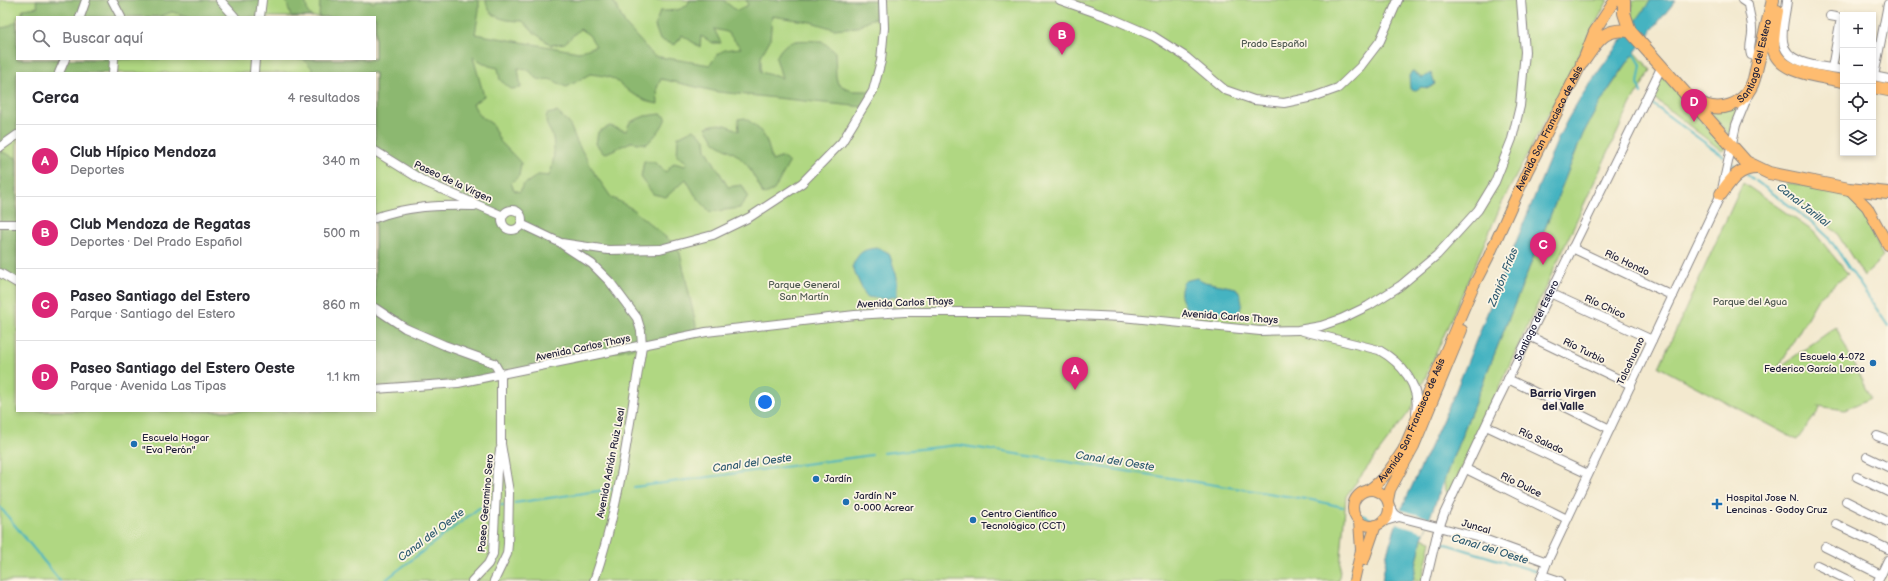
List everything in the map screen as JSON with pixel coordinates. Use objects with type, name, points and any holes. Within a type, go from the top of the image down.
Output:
[{"type":"highway","points":[[1624,0],[1624,13],[1630,31],[1746,162],[1769,173],[1849,189],[1888,193]]},
{"type":"highway","name":"Santiago del Estero","points":[[1752,87],[1773,0]]},
{"type":"highway","points":[[1778,0],[1773,46],[1779,60],[1797,71],[1840,79]]},
{"type":"highway","points":[[1582,63],[1605,34],[1612,30],[1618,29],[1630,31]]},
{"type":"highway","points":[[1876,81],[1888,90]]},
{"type":"highway","points":[[1685,92],[1701,104],[1723,108],[1740,102],[1752,87]]},
{"type":"highway","points":[[1721,194],[1736,174],[1748,169],[1757,168]]},
{"type":"main road","name":"Avenida San Francisco de Asís","points":[[1368,490],[1379,482],[1394,466],[1403,450],[1474,285],[1488,258],[1527,172],[1582,63],[1594,32],[1615,0]]},
{"type":"main road","points":[[1849,189],[1867,207],[1888,246]]},
{"type":"main road","name":"Avenida San Francisco de Asís","points":[[1389,503],[1390,490],[1414,446],[1479,288],[1488,258]]},
{"type":"main road","points":[[1354,581],[1361,550],[1359,521],[1353,511],[1355,500],[1362,492],[1368,490],[1381,492],[1389,503],[1386,518],[1379,524],[1367,550],[1358,581]]},
{"type":"main road","points":[[1359,521],[1370,526],[1379,524]]},
{"type":"street","points":[[80,16],[86,0]]},
{"type":"street","points":[[112,0],[120,16]]},
{"type":"street","points":[[220,0],[233,16]]},
{"type":"street","points":[[260,16],[262,0]]},
{"type":"street","points":[[561,244],[608,250],[660,249],[713,235],[750,217],[802,183],[842,142],[873,91],[881,61],[884,28],[883,0]]},
{"type":"street","points":[[1060,0],[1111,18],[1153,36],[1186,57],[1225,90],[1254,100],[1284,103],[1313,97],[1338,88],[1360,67],[1380,41],[1398,0]]},
{"type":"street","name":"Avenida Carlos Thays","points":[[376,389],[458,383],[706,332],[767,324],[905,312],[1005,312],[1122,317],[1260,331],[1298,330],[1321,326],[1341,319],[1368,306],[1400,286],[1437,255],[1478,210],[1495,182],[1512,139],[1520,106],[1525,52],[1521,0]]},
{"type":"street","points":[[1742,0],[1748,4],[1751,22],[1752,31],[1749,50],[1751,55],[1759,57]]},
{"type":"street","name":"Santiago del Estero","points":[[1788,0],[1782,39],[1785,50],[1793,58],[1808,64],[1832,68]]},
{"type":"street","points":[[1876,64],[1888,4]]},
{"type":"street","points":[[1830,16],[1841,18],[1832,68],[1840,69]]},
{"type":"street","points":[[59,72],[65,60]]},
{"type":"street","points":[[113,72],[114,60]]},
{"type":"street","points":[[254,72],[255,60]]},
{"type":"street","name":"Santiago del Estero","points":[[1426,581],[1439,528],[1466,469],[1529,336],[1662,66]]},
{"type":"street","points":[[1876,79],[1888,78]]},
{"type":"street","name":"Santiago del Estero","points":[[1731,146],[1738,119],[1752,87]]},
{"type":"street","points":[[0,148],[16,136]]},
{"type":"street","name":"Talcahuano","points":[[1541,578],[1588,474],[1721,194],[1731,146]]},
{"type":"street","name":"Paseo de la Virgen","points":[[376,152],[425,182],[503,216]]},
{"type":"street","points":[[376,218],[391,212],[421,208],[449,205],[478,206]]},
{"type":"street","points":[[510,210],[516,211],[521,215],[521,224],[516,229],[506,228],[502,223],[503,216],[510,210]]},
{"type":"street","points":[[0,224],[16,224]]},
{"type":"street","points":[[521,224],[561,244],[592,264],[610,282],[637,318],[641,331],[642,346]]},
{"type":"street","name":"Río Hondo","points":[[1572,248],[1673,296]]},
{"type":"street","points":[[0,273],[16,282]]},
{"type":"street","name":"Río Chico","points":[[1550,293],[1652,340]]},
{"type":"street","points":[[376,309],[405,328],[444,345],[494,363],[501,375]]},
{"type":"street","name":"Avenida Carlos Thays","points":[[1298,330],[1379,350],[1398,363],[1406,372],[1415,392],[1418,407],[1415,423]]},
{"type":"street","name":"Río Turbio","points":[[1529,336],[1631,385]]},
{"type":"street","name":"Avenida Adrián Ruiz Leal","points":[[594,581],[602,556],[618,488],[642,346]]},
{"type":"street","name":"Paseo Geramino Sero","points":[[472,581],[488,564],[493,554],[497,470],[501,444],[501,375]]},
{"type":"street","points":[[1508,380],[1610,429]]},
{"type":"street","name":"Río Salado","points":[[1486,426],[1588,474]]},
{"type":"street","points":[[1877,436],[1888,440]]},
{"type":"street","name":"Paseo Geramino Sero","points":[[494,581],[507,554],[508,544],[510,492],[501,444]]},
{"type":"street","points":[[1867,457],[1888,467]]},
{"type":"street","name":"Río Dulce","points":[[1466,469],[1567,519]]},
{"type":"street","points":[[1857,478],[1888,492]]},
{"type":"street","points":[[1846,501],[1888,522]]},
{"type":"street","points":[[1379,524],[1399,517],[1395,514],[1389,503]]},
{"type":"street","name":"Juncal","points":[[1399,517],[1481,538],[1547,562]]},
{"type":"street","points":[[1836,524],[1888,549]]},
{"type":"street","points":[[1825,547],[1879,578],[1888,561]]},
{"type":"street","points":[[1817,565],[1850,581]]},
{"type":"street","points":[[1541,578],[1560,581]]},
{"type":"green space","name":"Parque General San Martín","points":[[0,0],[1608,0],[1502,203],[1412,408],[1346,496],[1339,581],[0,581]]},
{"type":"green space","points":[[36,0],[262,0],[260,16],[187,16],[172,12],[161,16],[21,16],[23,9],[38,7]]},
{"type":"green space","points":[[286,0],[305,0],[308,13],[311,16],[291,16]]},
{"type":"green space","points":[[320,0],[369,0],[373,3],[377,0],[479,0],[479,11],[475,34],[579,52],[596,46],[589,35],[580,29],[565,43],[551,45],[532,31],[523,21],[499,18],[494,15],[487,6],[486,0],[613,0],[625,24],[654,56],[710,65],[717,55],[723,51],[741,48],[727,32],[714,29],[721,43],[713,43],[701,36],[700,47],[682,35],[675,45],[660,40],[655,26],[660,11],[682,8],[688,4],[690,0],[723,0],[737,11],[748,5],[746,0],[879,0],[880,17],[869,20],[857,27],[834,29],[811,22],[772,16],[770,40],[761,56],[761,72],[782,78],[776,58],[784,46],[795,41],[822,41],[835,52],[836,77],[838,84],[852,91],[873,91],[863,107],[718,92],[661,79],[657,88],[658,104],[649,102],[631,93],[614,79],[605,76],[590,74],[567,87],[549,79],[541,80],[536,78],[530,71],[518,68],[521,88],[511,89],[500,80],[498,68],[489,66],[473,57],[484,96],[473,104],[479,115],[492,124],[500,141],[521,163],[519,176],[511,183],[514,190],[520,192],[522,186],[538,175],[549,176],[554,157],[554,147],[552,134],[546,122],[546,118],[547,114],[557,112],[569,123],[577,142],[595,174],[611,197],[631,208],[675,245],[680,253],[696,325],[696,335],[501,375],[376,389],[376,218],[391,212],[477,206],[376,152],[376,72],[312,72],[312,68],[304,60],[376,60],[376,16],[319,16]],"holes":[[[510,210],[519,213],[522,218],[519,227],[513,230],[506,228],[502,223],[505,213]]]},
{"type":"green space","points":[[1632,0],[1651,0],[1635,24],[1632,14]]},
{"type":"green space","points":[[16,22],[16,60],[114,60],[113,72],[16,72],[16,136],[0,147],[0,28],[7,27]]},
{"type":"green space","points":[[1635,52],[1651,70],[1631,103],[1450,493],[1445,491],[1444,481],[1451,462],[1583,134],[1599,104]]},
{"type":"green space","points":[[1661,74],[1725,149],[1722,151],[1650,95]]},
{"type":"green space","points":[[1739,106],[1732,122],[1730,136],[1708,110]]},
{"type":"green space","points":[[661,114],[666,117],[665,121],[658,132],[647,144],[631,142],[604,154],[596,144],[598,132],[610,126],[626,131],[630,122],[645,116]]},
{"type":"green space","points":[[745,118],[757,127],[764,136],[767,141],[772,161],[783,157],[789,163],[774,190],[763,195],[748,166],[737,155],[715,142],[706,127],[723,124],[739,131],[738,119]]},
{"type":"green space","points":[[694,129],[705,139],[706,149],[728,187],[742,185],[748,196],[740,208],[710,212],[695,195],[686,179],[666,197],[653,194],[641,177],[644,161],[654,162],[666,172],[674,163],[685,166],[687,162],[677,156],[678,137]]},
{"type":"green space","points":[[0,151],[16,158],[16,282],[0,273]]},
{"type":"green space","name":"Parque del Agua","points":[[1743,183],[1814,232],[1848,274],[1819,297],[1778,368],[1836,327],[1870,398],[1845,410],[1818,406],[1820,409],[1797,440],[1659,367]]},
{"type":"green space","points":[[1788,183],[1827,189],[1846,196],[1854,201],[1860,207],[1883,257],[1864,276],[1836,232],[1783,188]]},
{"type":"green space","points":[[1422,538],[1431,541],[1422,581],[1413,581]]},
{"type":"water","name":"Zanjón Frías","points":[[1651,0],[1676,0],[1638,48],[1614,82],[1592,116],[1583,134],[1422,538],[1413,581],[1382,581],[1387,553],[1401,510],[1454,395],[1559,136],[1590,83]]},
{"type":"water","points":[[1412,71],[1422,78],[1431,73],[1435,84],[1429,88],[1421,87],[1416,90],[1410,89],[1409,76]]},
{"type":"water","points":[[879,248],[889,253],[897,277],[897,296],[884,299],[866,297],[852,267],[862,252],[869,249]]},
{"type":"water","points":[[1197,278],[1205,282],[1236,288],[1242,302],[1241,308],[1237,315],[1188,311],[1181,296],[1181,289],[1184,281]]},
{"type":"pier","points":[[1401,510],[1430,518],[1424,532],[1396,523]]},
{"type":"waterway","points":[[1633,51],[1641,65],[1638,83],[1641,93]]},
{"type":"waterway","points":[[1648,101],[1723,156]]},
{"type":"waterway","name":"Canal Jarillal","points":[[1733,164],[1738,168]]},
{"type":"waterway","name":"Canal Jarillal","points":[[1747,174],[1753,180]]},
{"type":"waterway","name":"Canal Jarillal","points":[[1756,181],[1813,223],[1829,238],[1888,326]]},
{"type":"waterway","name":"Canal del Oeste","points":[[883,453],[958,445],[1312,500],[1343,507]]},
{"type":"waterway","name":"Canal del Oeste","points":[[634,487],[872,455]]},
{"type":"waterway","name":"Canal del Oeste","points":[[514,503],[612,489]]},
{"type":"waterway","name":"Canal del Oeste","points":[[0,507],[60,581]]},
{"type":"waterway","name":"Canal del Oeste","points":[[384,581],[479,508],[490,507]]},
{"type":"waterway","points":[[1362,515],[1371,519]]},
{"type":"waterway","name":"Canal del Oeste","points":[[1439,542],[1535,571]]},
{"type":"place","name":"Club Mendoza de Regatas","points":[[1062,55]]},
{"type":"place","name":"Paseo Santiago del Estero Oeste","points":[[1694,122]]},
{"type":"place","name":"Paseo Santiago del Estero","points":[[1543,265]]},
{"type":"place","name":"Escuela 4-072 Federico García Lorca","points":[[1873,363]]},
{"type":"place","name":"Club Hípico Mendoza","points":[[1075,390]]},
{"type":"place","name":"Escuela Hogar \"Eva Perón\"","points":[[134,444]]},
{"type":"place","name":"Jardín","points":[[816,479]]},
{"type":"place","name":"Jardín N° 0-000 Acrear","points":[[846,502]]},
{"type":"place","name":"Hospital Jose N. Lencinas - Godoy Cruz","points":[[1717,504]]},
{"type":"place","name":"Centro Científico Tecnológico (CCT)","points":[[973,520]]},
{"type":"district","name":"Barrio Virgen del Valle","points":[[1563,399]]},
{"type":"park label","name":"Prado Español","points":[[1274,44]]}]
